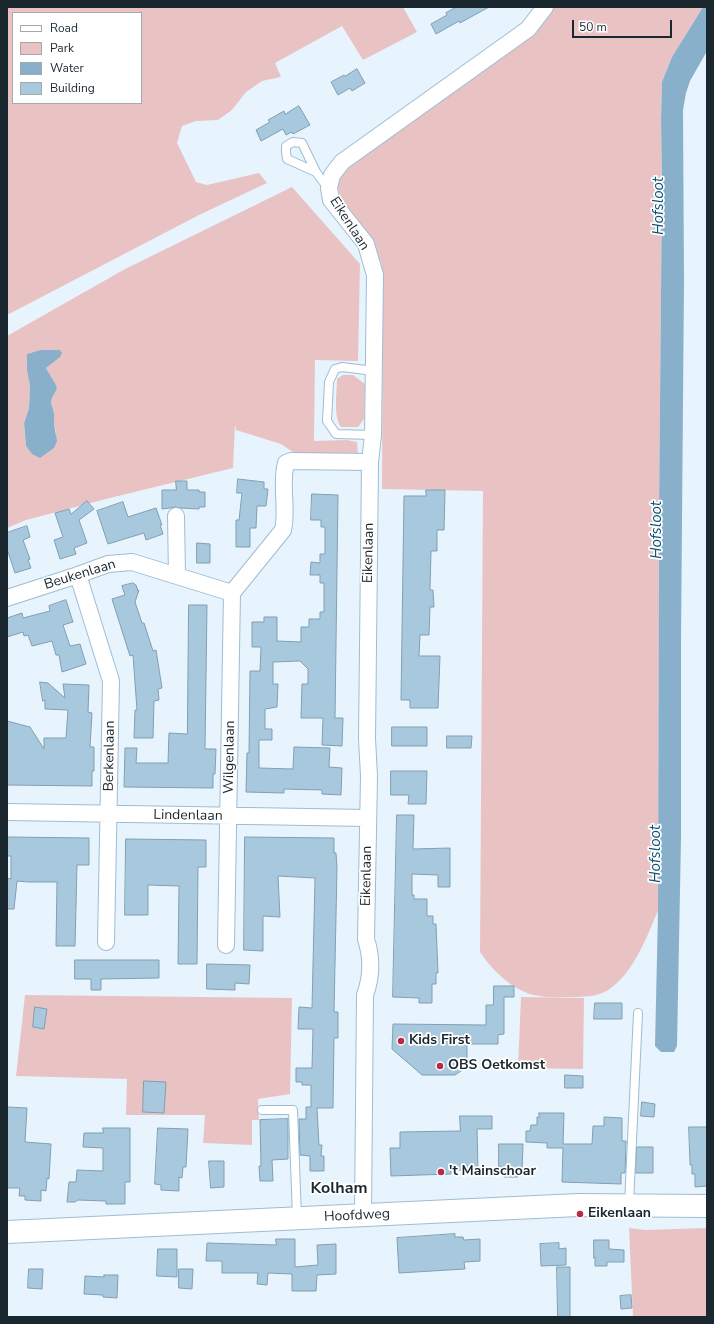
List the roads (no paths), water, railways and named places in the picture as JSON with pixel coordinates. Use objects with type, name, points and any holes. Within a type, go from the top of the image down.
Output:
[{"type":"main road","name":"Hoofdweg","points":[[7,1232],[578,1205],[707,1206]]},
{"type":"street","name":"Eikenlaan","points":[[363,1215],[365,995],[370,980],[370,952],[366,939],[369,776],[367,739],[370,462],[373,435],[375,275],[366,244],[331,200],[329,188],[332,175],[342,162],[528,29],[545,7]]},
{"type":"street","points":[[232,592],[283,530],[285,521],[284,472],[286,464],[291,461],[370,462]]},
{"type":"street","points":[[176,516],[177,575]]},
{"type":"street","name":"Beukenlaan","points":[[7,598],[108,564],[132,562],[232,592]]},
{"type":"street","name":"Berkenlaan","points":[[78,575],[111,681],[106,942]]},
{"type":"street","name":"Wilgenlaan","points":[[226,945],[232,592]]},
{"type":"street","name":"Lindenlaan","points":[[7,812],[108,815],[368,818]]},
{"type":"lane","points":[[316,172],[329,188]]},
{"type":"lane","points":[[373,435],[336,434],[327,421],[327,398],[329,382],[335,369],[342,366],[374,371]]},
{"type":"lane","points":[[629,1206],[638,1013]]},
{"type":"lane","points":[[262,1110],[293,1110],[297,1218]]},
{"type":"water","points":[[703,7],[707,7],[707,51],[690,81],[683,110],[684,281],[681,838],[677,1046],[674,1052],[661,1052],[655,1046],[658,911],[662,82],[672,57]]},
{"type":"water","points":[[40,350],[60,350],[62,353],[60,357],[46,368],[57,389],[51,403],[54,413],[57,441],[54,448],[40,458],[32,454],[26,446],[24,423],[29,408],[30,385],[27,370],[27,354]]},
{"type":"place","name":"Kids First","points":[[401,1041]]},
{"type":"place","name":"OBS Oetkomst","points":[[440,1066]]},
{"type":"place","name":"'t Mainschoar","points":[[441,1172]]},
{"type":"place","name":"Eikenlaan","points":[[580,1214]]},
{"type":"district","name":"Kolham","points":[[339,1189]]},
{"type":"water label","name":"Hofsloot","points":[[659,206]]},
{"type":"water label","name":"Hofsloot","points":[[657,530]]},
{"type":"water label","name":"Hofsloot","points":[[656,854]]}]
